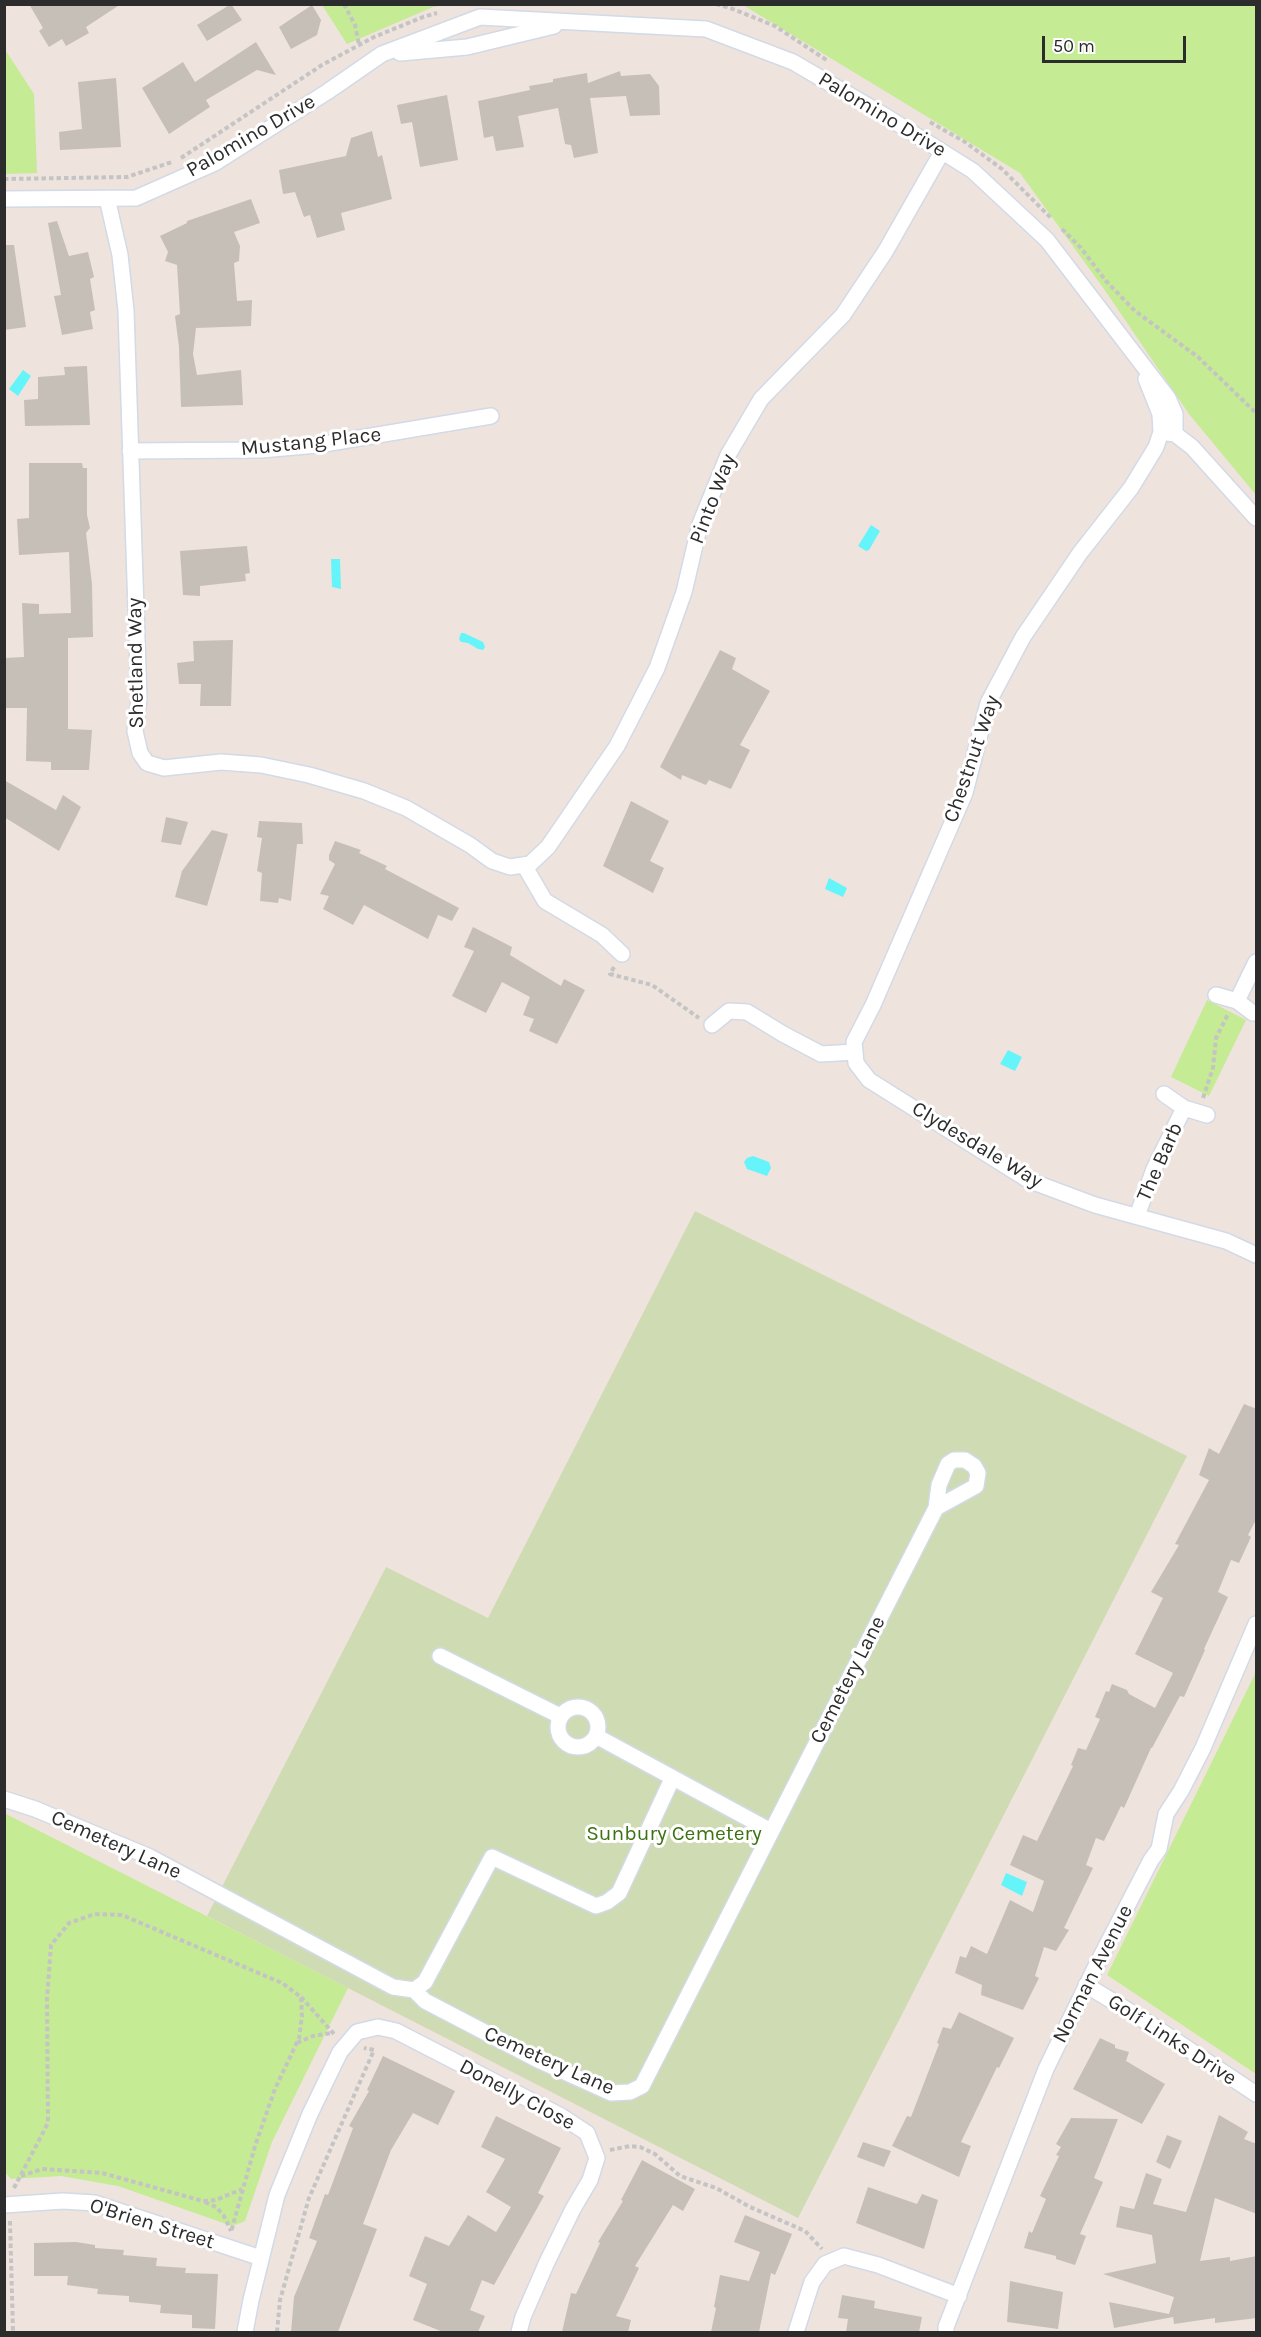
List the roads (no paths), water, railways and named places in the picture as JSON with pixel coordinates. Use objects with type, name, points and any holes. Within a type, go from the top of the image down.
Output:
[{"type":"street","name":"Palomino Drive","points":[[4,199],[136,198],[214,163],[327,92],[382,54],[480,17],[706,29],[793,62],[973,171],[1047,240],[1122,338],[1153,392],[1168,433]]},
{"type":"street","name":"Palomino Drive","points":[[382,54],[467,47],[571,22]]},
{"type":"street","name":"Pinto Way","points":[[524,865],[530,864],[548,847],[569,817],[617,746],[652,678],[684,592],[700,524],[728,455],[760,399],[843,315],[885,252],[942,152]]},
{"type":"street","name":"Shetland Way","points":[[107,198],[120,255],[126,311],[139,699],[135,731],[140,753],[147,763],[164,768],[221,762],[261,765],[309,775],[364,791],[406,808],[470,845],[492,861],[510,867],[524,865]]},
{"type":"street","name":"Mustang Place","points":[[130,451],[261,450],[318,445],[491,416]]},
{"type":"street","points":[[1168,433],[1192,447],[1257,518]]},
{"type":"street","name":"Chestnut Way","points":[[855,1052],[854,1042],[873,1005],[965,793],[988,703],[1023,637],[1080,553],[1131,488],[1155,462],[1168,433]]},
{"type":"street","points":[[524,865],[545,901],[602,935],[622,954]]},
{"type":"street","points":[[1237,1001],[1257,962]]},
{"type":"street","points":[[1216,995],[1237,1001],[1253,1013]]},
{"type":"street","points":[[712,1025],[729,1011],[747,1012],[821,1054],[855,1052]]},
{"type":"street","name":"Clydesdale Way","points":[[855,1052],[856,1063],[869,1080],[1028,1180],[1095,1205],[1226,1241],[1257,1255]]},
{"type":"street","name":"The Barb","points":[[1164,1094],[1184,1108],[1204,1109]]},
{"type":"street","name":"The Barb","points":[[1137,1216],[1154,1169],[1184,1108]]},
{"type":"street","name":"Cemetery Lane","points":[[4,1799],[35,1809],[150,1857],[393,1987],[414,1990],[425,2001],[540,2061],[611,2093],[630,2092],[642,2086],[936,1508]]},
{"type":"street","name":"Norman Avenue","points":[[946,2332],[1046,2069],[1086,1985],[1151,1860],[1159,1849],[1166,1814],[1181,1791],[1203,1748],[1257,1624]]},
{"type":"street","points":[[440,1656],[561,1716]]},
{"type":"street","points":[[571,1707],[585,1707],[595,1716],[598,1729],[596,1736],[586,1746],[579,1748],[565,1743],[558,1730],[561,1716],[571,1707]]},
{"type":"street","points":[[596,1736],[771,1832]]},
{"type":"street","points":[[414,1990],[425,1982],[492,1857],[596,1906],[607,1902],[619,1893],[672,1779]]},
{"type":"street","name":"Golf Links Drive","points":[[1086,1985],[1257,2094]]},
{"type":"street","name":"Donelly Close","points":[[261,2258],[278,2195],[310,2114],[340,2052],[357,2032],[378,2027],[396,2031],[561,2116],[587,2133],[597,2158],[590,2180],[547,2262],[523,2317],[519,2332]]},
{"type":"street","name":"O'Brien Street","points":[[7,2205],[63,2201],[95,2203],[261,2258]]},
{"type":"street","points":[[796,2332],[812,2282],[825,2264],[844,2256],[878,2265],[959,2296]]},
{"type":"street","points":[[245,2332],[261,2258]]},
{"type":"water","points":[[23,370],[31,376],[18,396],[9,389]]},
{"type":"water","points":[[871,525],[880,531],[869,550],[866,551],[858,546]]},
{"type":"water","points":[[331,559],[340,559],[341,589],[332,587]]},
{"type":"water","points":[[461,633],[483,642],[485,647],[483,650],[461,642],[459,639]]},
{"type":"water","points":[[829,878],[847,888],[843,897],[825,889]]},
{"type":"water","points":[[1008,1050],[1022,1057],[1015,1071],[1000,1064]]},
{"type":"water","points":[[753,1156],[769,1162],[771,1168],[767,1176],[747,1169],[744,1162]]},
{"type":"water","points":[[1006,1873],[1027,1882],[1022,1896],[1001,1885]]},
{"type":"park label","name":"Sunbury Cemetery","points":[[674,1834]]}]
